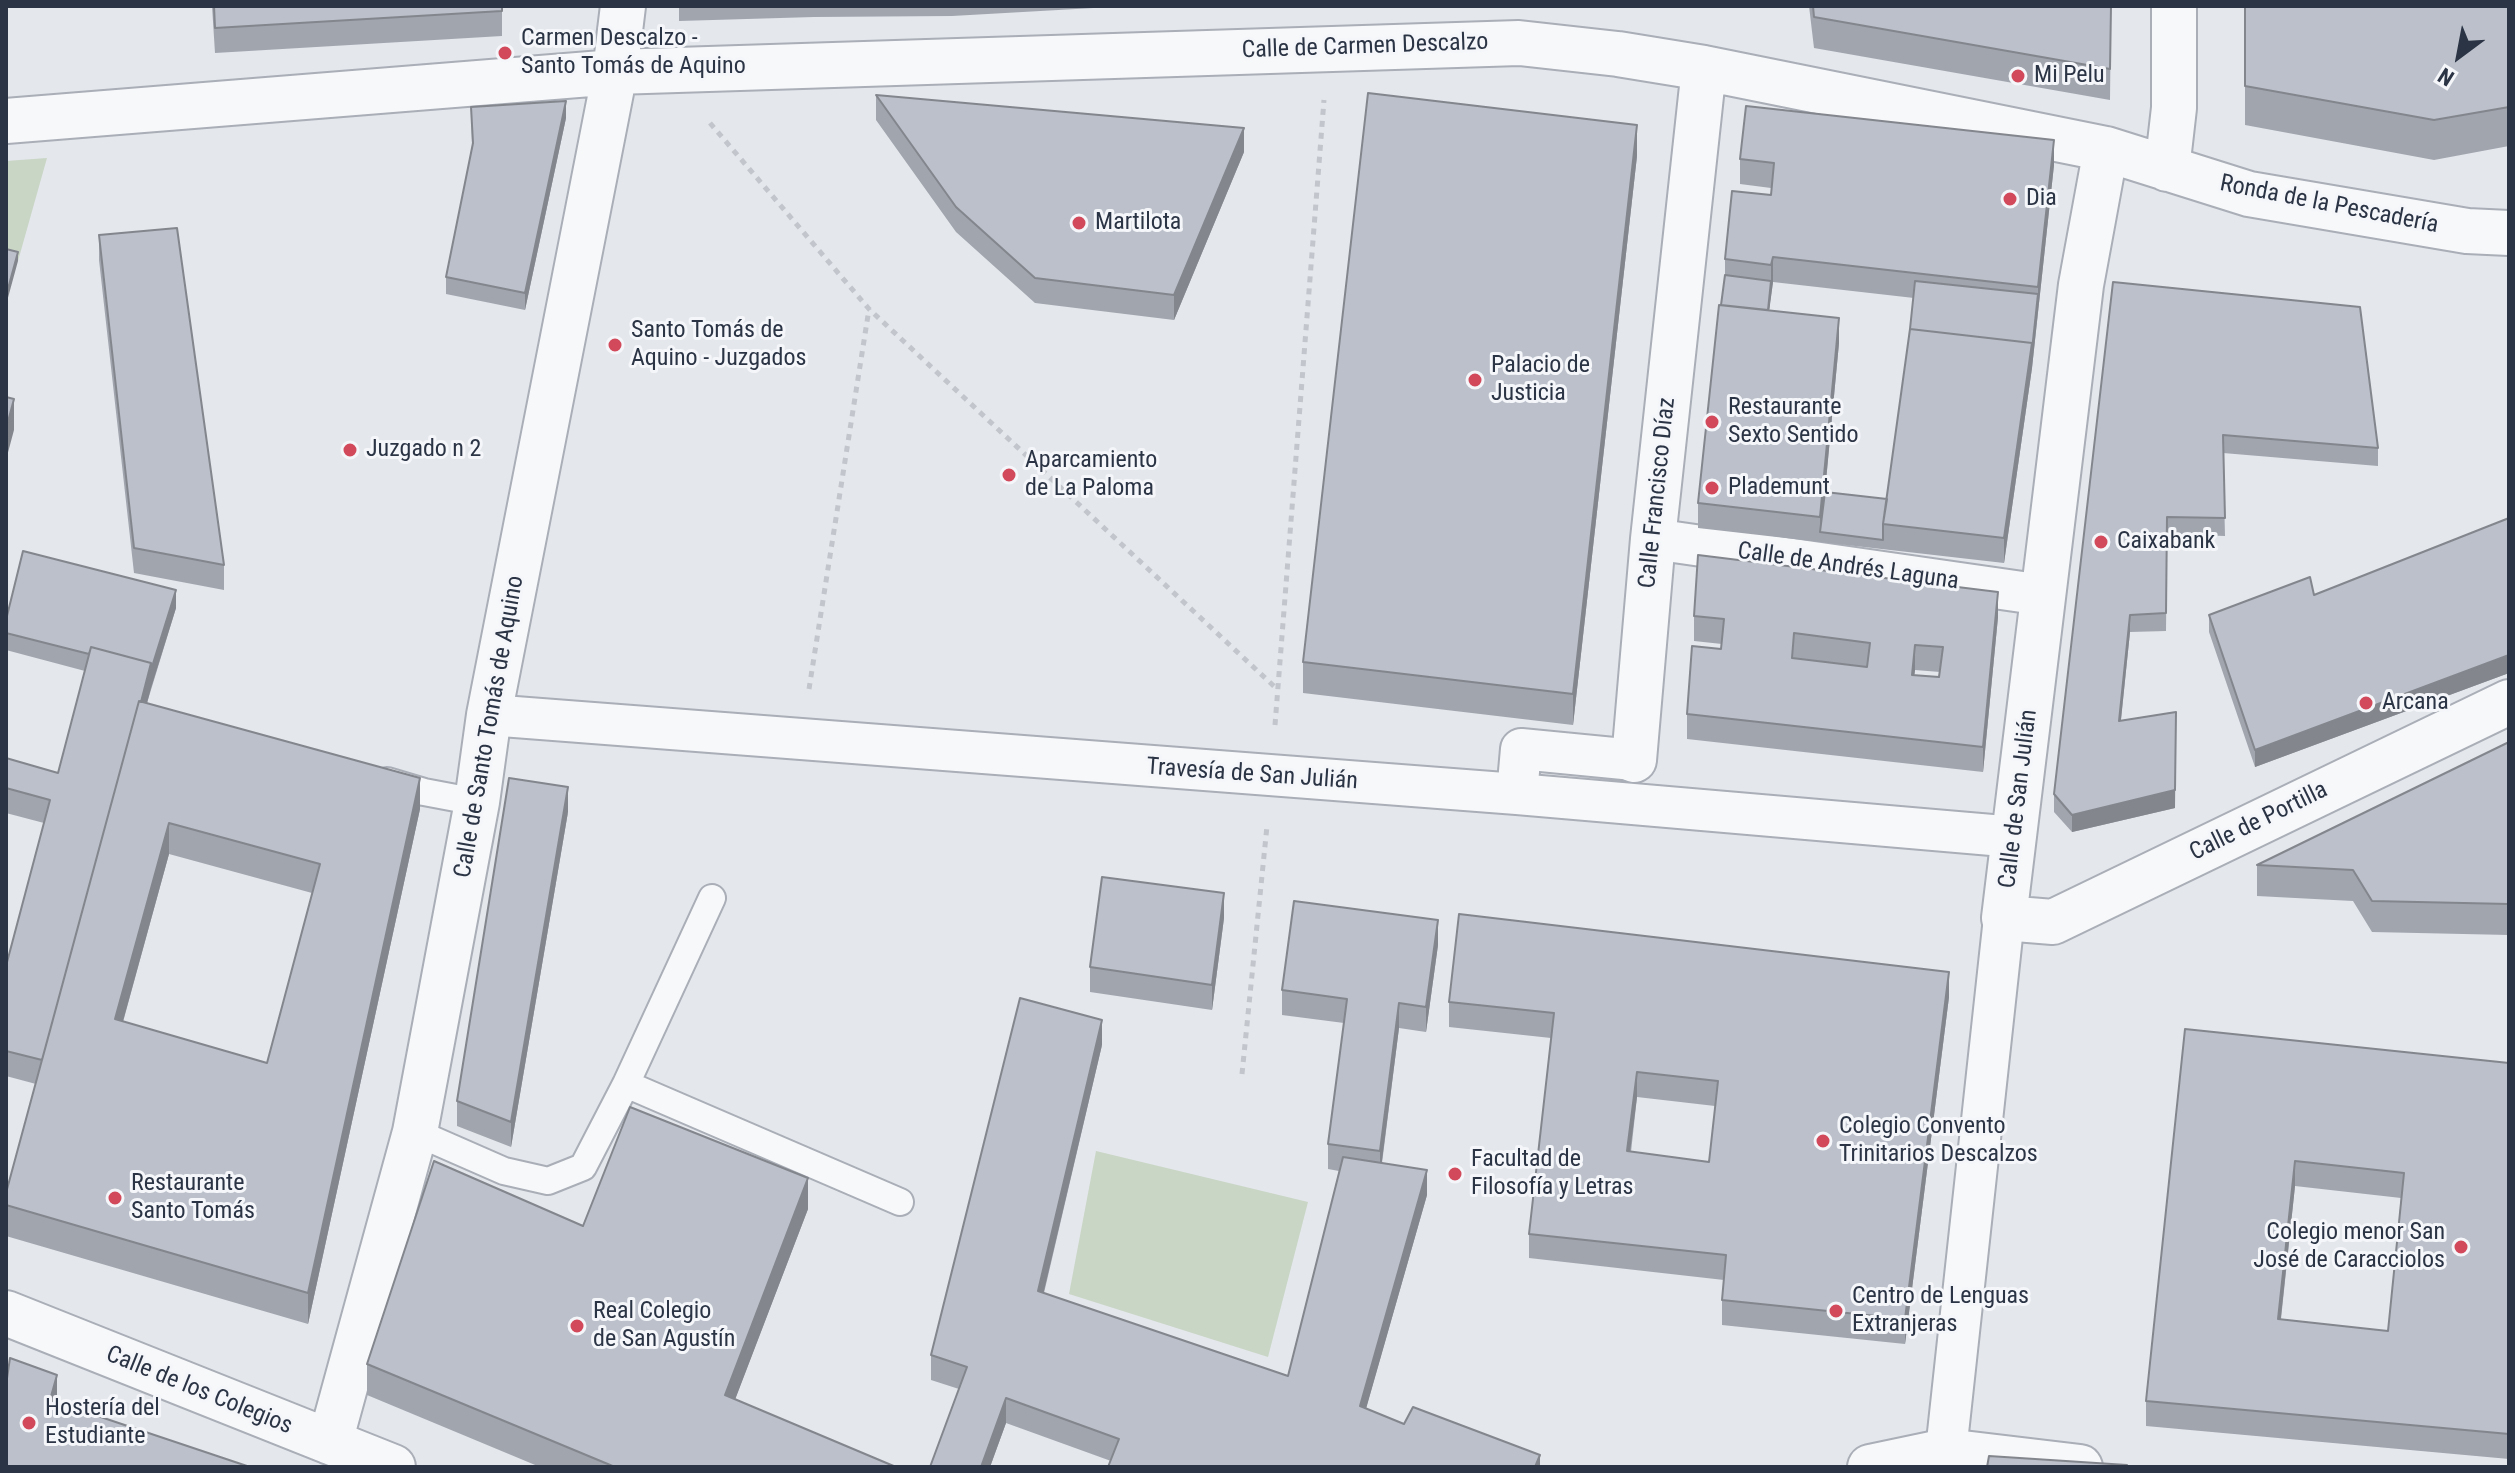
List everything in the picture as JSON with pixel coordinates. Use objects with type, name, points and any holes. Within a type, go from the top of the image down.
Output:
[{"type":"street","name":"Calle de Santo Tomás de Aquino","points":[[330,1442],[415,1132],[477,802],[489,715],[615,72],[623,6]]},
{"type":"street","points":[[2167,169],[2174,108],[2174,6]]},
{"type":"street","name":"Calle de Carmen Descalzo","points":[[6,121],[615,72],[1519,43],[1704,68],[2106,149]]},
{"type":"street","name":"Calle Francisco Díaz","points":[[1517,794],[1521,749],[1634,760],[1653,539],[1704,68]]},
{"type":"street","name":"Ronda de la Pescadería","points":[[2106,149],[2249,194],[2467,231],[2509,233]]},
{"type":"street","name":"Calle de San Julián","points":[[1946,1451],[2004,918],[2081,285],[2106,149]]},
{"type":"street","name":"Calle de Andrés Laguna","points":[[1653,539],[2043,595]]},
{"type":"street","name":"Calle de Portilla","points":[[2004,918],[2053,922],[2509,702]]},
{"type":"street","name":"Travesía de San Julián","points":[[489,715],[1517,794],[2015,837]]},
{"type":"street","name":"Calle de los Colegios","points":[[6,1313],[393,1467]]},
{"type":"street","points":[[1870,1467],[1946,1451],[2080,1467]]},
{"type":"lane","points":[[364,774],[424,792],[477,802]]},
{"type":"lane","points":[[415,1132],[504,1171],[548,1181],[583,1167],[626,1084],[712,898]]},
{"type":"lane","points":[[626,1084],[900,1202]]},
{"type":"path","points":[[1242,1074],[1272,777],[1330,48]]},
{"type":"path","points":[[683,72],[683,92],[869,309],[1278,690]]},
{"type":"path","points":[[801,741],[869,309]]},
{"type":"green space","points":[[47,158],[18,261],[6,258],[6,161]]},
{"type":"green space","points":[[1096,1151],[1308,1202],[1268,1357],[1069,1294]]},
{"type":"building","points":[[214,6],[502,6],[502,11],[215,28]]},
{"type":"building","points":[[1813,6],[2111,6],[2110,69],[1814,17]]},
{"type":"building","points":[[2245,6],[2509,6],[2509,107],[2434,120],[2245,86]]},
{"type":"building","name":"Palacio de Justicia","points":[[1368,93],[1637,125],[1573,694],[1303,662]]},
{"type":"building","points":[[876,95],[1244,128],[1174,295],[1035,278],[956,207]]},
{"type":"building","points":[[566,101],[525,293],[446,277],[473,143],[471,107]]},
{"type":"building","points":[[1746,106],[2054,140],[2038,287],[1773,257],[1771,265],[1725,259],[1732,191],[1771,195],[1774,163],[1740,159]]},
{"type":"building","points":[[177,228],[224,565],[134,548],[99,235]]},
{"type":"building","points":[[6,249],[18,252],[6,296]]},
{"type":"building","points":[[1725,275],[1771,281],[1768,310],[1721,305]]},
{"type":"building","points":[[1915,281],[2038,294],[2032,350],[2032,343],[1910,329]]},
{"type":"building","points":[[2113,282],[2360,307],[2378,448],[2223,435],[2225,518],[2167,517],[2166,613],[2130,615],[2119,721],[2176,712],[2175,790],[2072,815],[2054,794]]},
{"type":"building","points":[[1719,305],[1839,318],[1820,517],[1698,503]]},
{"type":"building","points":[[1910,329],[2032,343],[2004,538],[1883,524]]},
{"type":"building","points":[[6,397],[14,399],[6,429]]},
{"type":"building","points":[[1825,492],[1887,499],[1883,540],[1820,532]]},
{"type":"building","points":[[2509,518],[2509,655],[2255,750],[2209,615],[2310,577],[2314,595]]},
{"type":"building","points":[[23,551],[176,590],[151,670],[151,663],[91,647],[89,654],[6,633],[6,620]]},
{"type":"building","points":[[1698,555],[1998,592],[1983,747],[1687,714],[1692,646],[1721,649],[1724,619],[1694,616]],"holes":[[[1794,633],[1870,643],[1867,667],[1792,658]],[[1915,645],[1943,647],[1939,677],[1912,675]]]},
{"type":"building","points":[[91,647],[151,663],[42,1060],[6,1051],[6,966],[50,800],[6,788],[6,758],[58,773]]},
{"type":"building","points":[[139,701],[420,778],[308,1293],[6,1205],[6,1193]],"holes":[[[169,823],[320,864],[267,1063],[115,1019]]]},
{"type":"building","points":[[2509,742],[2509,904],[2372,901],[2353,870],[2257,865]]},
{"type":"building","points":[[509,778],[568,787],[511,1122],[457,1101]]},
{"type":"building","points":[[1102,877],[1224,893],[1212,985],[1090,967]]},
{"type":"building","points":[[1294,901],[1438,920],[1426,1007],[1399,1003],[1380,1151],[1328,1144],[1347,999],[1282,990]]},
{"type":"building","name":"Colegio Convento Trinitarios Descalzos","points":[[1459,914],[1949,972],[1905,1319],[1722,1300],[1726,1255],[1529,1234],[1554,1013],[1449,1002]],"holes":[[[1637,1072],[1718,1081],[1709,1162],[1627,1151]]]},
{"type":"building","points":[[1020,998],[1102,1020],[1038,1291],[1288,1376],[1343,1157],[1427,1170],[1360,1406],[1404,1424],[1413,1407],[1540,1455],[1535,1467],[1108,1467],[1119,1439],[1006,1398],[981,1467],[930,1467],[967,1367],[931,1355]]},
{"type":"building","points":[[2185,1029],[2509,1063],[2509,1434],[2146,1401]],"holes":[[[2295,1161],[2404,1173],[2388,1331],[2278,1319]]]},
{"type":"building","name":"Real Colegio de San Agustín","points":[[630,1107],[808,1178],[725,1395],[896,1467],[615,1467],[367,1364],[434,1161],[583,1226]]},
{"type":"building","points":[[10,1358],[57,1375],[50,1400],[250,1467],[6,1467],[6,1385]]},
{"type":"building","points":[[1989,1456],[2127,1465],[2127,1467],[1987,1467]]},
{"type":"place","name":"Carmen Descalzo - Santo Tomás de Aquino","points":[[505,53]]},
{"type":"place","name":"Mi Pelu","points":[[2018,76]]},
{"type":"place","name":"Dia","points":[[2010,199]]},
{"type":"place","name":"Martilota","points":[[1079,223]]},
{"type":"place","name":"Santo Tomás de Aquino - Juzgados","points":[[615,345]]},
{"type":"place","name":"Palacio de Justicia","points":[[1475,380]]},
{"type":"place","name":"Restaurante Sexto Sentido","points":[[1712,422]]},
{"type":"place","name":"Juzgado n 2","points":[[350,450]]},
{"type":"place","name":"Aparcamiento de La Paloma","points":[[1009,475]]},
{"type":"place","name":"Plademunt","points":[[1712,488]]},
{"type":"place","name":"Caixabank","points":[[2101,542]]},
{"type":"place","name":"Arcana","points":[[2366,703]]},
{"type":"place","name":"Colegio Convento Trinitarios Descalzos","points":[[1823,1141]]},
{"type":"place","name":"Facultad de Filosofía y Letras","points":[[1455,1174]]},
{"type":"place","name":"Restaurante Santo Tomás","points":[[115,1198]]},
{"type":"place","name":"Colegio menor San José de Caracciolos","points":[[2461,1247]]},
{"type":"place","name":"Centro de Lenguas Extranjeras","points":[[1836,1311]]},
{"type":"place","name":"Real Colegio de San Agustín","points":[[577,1326]]},
{"type":"place","name":"Hostería del Estudiante","points":[[29,1423]]}]
